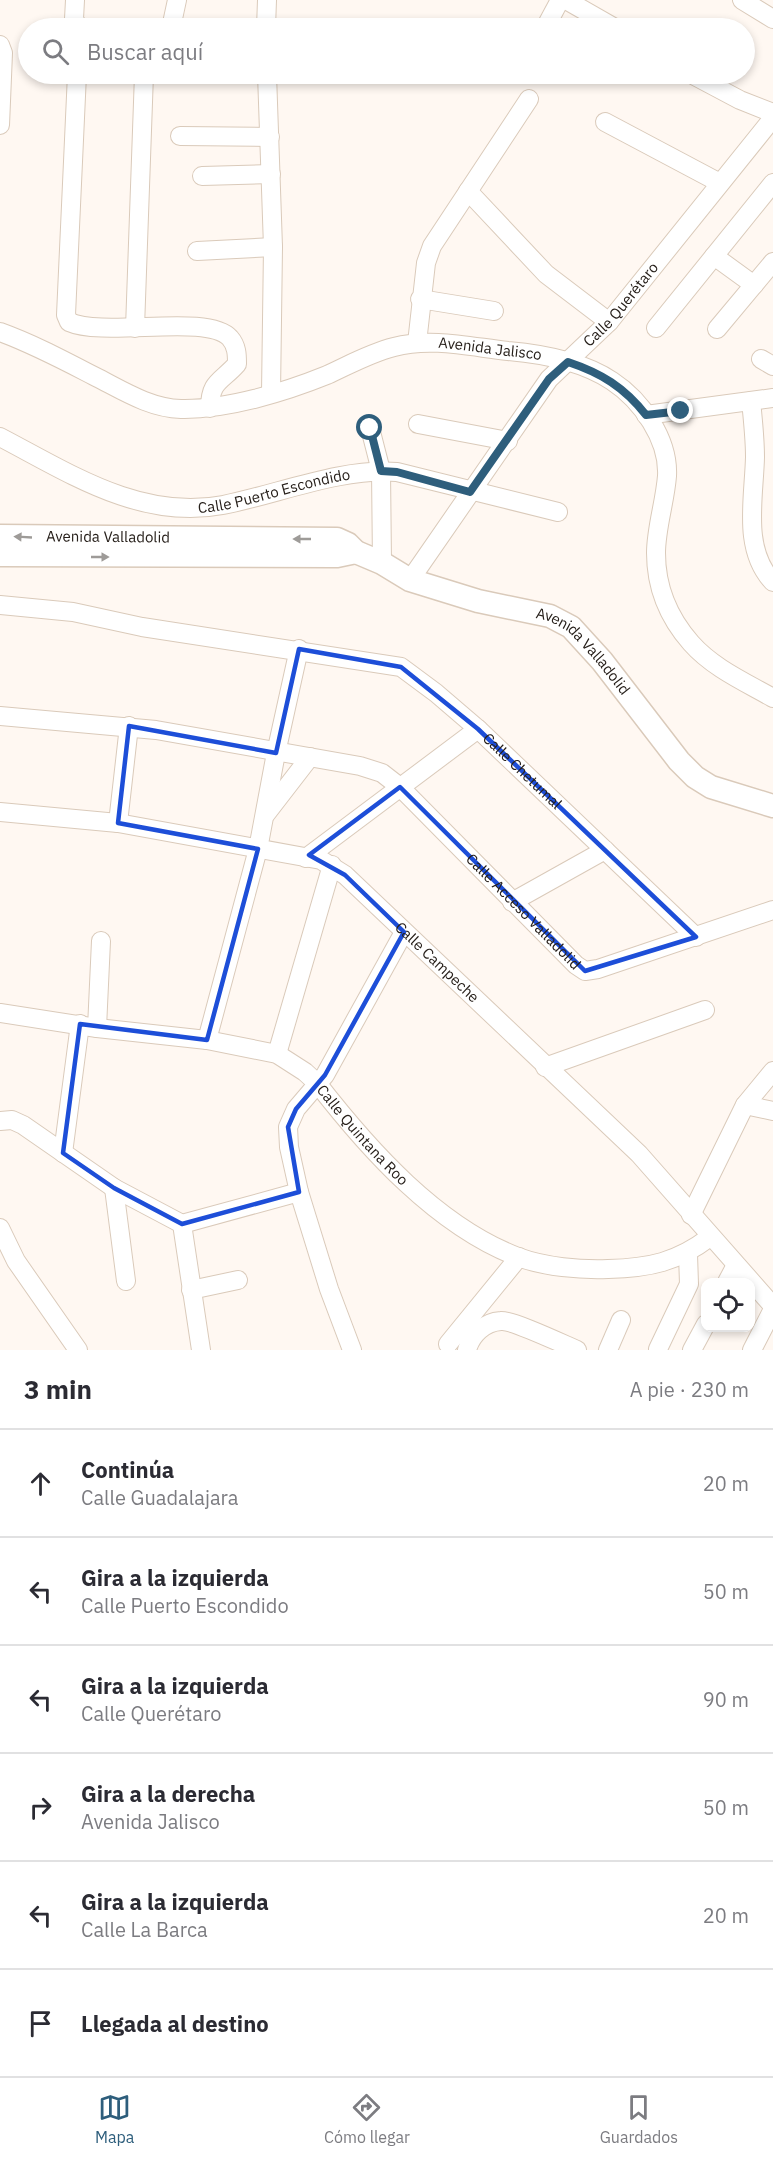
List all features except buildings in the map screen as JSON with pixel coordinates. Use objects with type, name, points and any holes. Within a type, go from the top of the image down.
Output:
[{"type":"main road","name":"Avenida Valladolid","points":[[0,536],[337,539],[348,544],[356,552],[382,562],[410,580],[469,599],[550,616],[571,627],[602,661],[679,761],[695,777],[711,787],[773,806]]},
{"type":"main road","name":"Avenida Valladolid","points":[[0,555],[337,556],[356,552]]},
{"type":"street","points":[[75,0],[73,9],[76,18]]},
{"type":"street","points":[[173,18],[177,0]]},
{"type":"street","points":[[266,18],[267,0]]},
{"type":"street","points":[[551,18],[561,0]]},
{"type":"street","points":[[566,0],[598,18]]},
{"type":"street","points":[[742,0],[773,19]]},
{"type":"street","points":[[0,45],[3,53],[0,125]]},
{"type":"street","points":[[77,84],[66,315],[69,322],[95,328],[199,328],[215,330],[229,337],[237,351],[237,364],[216,382],[210,392],[210,408]]},
{"type":"street","points":[[135,328],[144,84]]},
{"type":"street","points":[[267,84],[273,247],[271,393]]},
{"type":"street","points":[[710,84],[740,100],[773,113]]},
{"type":"street","points":[[417,343],[420,299],[426,263],[432,246],[529,99]]},
{"type":"street","name":"Calle Querétaro","points":[[410,580],[549,379],[609,322],[773,118]]},
{"type":"street","points":[[605,122],[720,183]]},
{"type":"street","points":[[180,136],[270,136]]},
{"type":"street","points":[[202,176],[271,174]]},
{"type":"street","points":[[656,328],[773,183]]},
{"type":"street","points":[[468,191],[546,274],[609,322]]},
{"type":"street","points":[[197,251],[273,247]]},
{"type":"street","points":[[714,256],[754,285]]},
{"type":"street","points":[[717,329],[773,262]]},
{"type":"street","points":[[420,299],[494,311]]},
{"type":"street","name":"Avenida Jalisco","points":[[0,332],[30,343],[160,407],[210,408],[271,393],[312,381],[372,354],[417,343],[533,353],[568,362],[612,380],[631,396],[646,415],[661,442],[666,458],[667,475],[656,551],[657,575],[664,599],[676,623],[708,659],[773,698]]},
{"type":"street","points":[[646,415],[773,398]]},
{"type":"street","points":[[751,401],[755,456],[752,525],[762,570],[773,582]]},
{"type":"street","points":[[418,424],[508,441]]},
{"type":"street","points":[[370,428],[381,471],[382,562]]},
{"type":"street","name":"Calle Puerto Escondido","points":[[0,437],[124,498],[183,508],[221,506],[356,474],[381,471],[397,472],[470,492],[558,512]]},
{"type":"street","points":[[0,605],[73,612],[142,627],[401,667],[478,729]]},
{"type":"street","points":[[207,1040],[258,849],[298,650]]},
{"type":"street","name":"Calle Acceso Valladolid","points":[[0,716],[129,726],[360,766],[382,773],[400,787],[512,902],[576,965],[585,971],[598,969],[773,910]]},
{"type":"street","points":[[118,823],[129,726]]},
{"type":"street","name":"Calle Chetumal","points":[[306,858],[478,729],[696,937]]},
{"type":"street","points":[[265,815],[310,757]]},
{"type":"street","name":"Calle Campeche","points":[[0,812],[118,823],[306,858],[332,865],[624,1139],[773,1307]]},
{"type":"street","points":[[512,902],[605,850]]},
{"type":"street","points":[[277,1054],[332,865]]},
{"type":"street","points":[[352,1350],[329,1289],[299,1192],[289,1146],[288,1127],[296,1109],[325,1075],[404,932]]},
{"type":"street","points":[[63,1153],[89,1026],[101,941]]},
{"type":"street","points":[[545,1067],[705,1010]]},
{"type":"street","name":"Calle Quintana Roo","points":[[0,1013],[207,1040],[277,1054],[305,1072],[381,1160],[416,1192],[454,1220],[519,1257],[556,1265],[629,1269],[660,1263],[688,1254],[710,1237]]},
{"type":"street","points":[[691,1215],[745,1105],[773,1071]]},
{"type":"street","points":[[745,1105],[773,1111]]},
{"type":"street","points":[[0,1121],[12,1120],[23,1125],[114,1188],[182,1224],[299,1192]]},
{"type":"street","points":[[114,1188],[126,1281]]},
{"type":"street","points":[[182,1224],[201,1350]]},
{"type":"street","points":[[0,1228],[16,1261],[78,1350]]},
{"type":"street","points":[[658,1349],[688,1284],[688,1254]]},
{"type":"street","points":[[448,1344],[519,1257]]},
{"type":"street","points":[[729,1278],[736,1265]]},
{"type":"street","points":[[191,1290],[238,1280]]},
{"type":"street","points":[[752,1350],[773,1307]]},
{"type":"street","points":[[467,1350],[474,1334],[487,1324],[503,1320],[577,1350]]},
{"type":"street","points":[[608,1350],[621,1320]]},
{"type":"street","points":[[692,1350],[701,1332]]},
{"type":"highlighted area","points":[[299,649],[401,667],[478,729],[696,937],[585,971],[400,787],[309,855],[345,875],[404,932],[325,1075],[296,1109],[288,1127],[299,1192],[182,1224],[114,1188],[63,1153],[80,1024],[207,1040],[258,849],[118,823],[129,726],[276,753]]},
{"type":"route","points":[[370,428],[381,471],[397,472],[470,492],[508,441],[549,379],[568,362],[612,380],[631,396],[646,415],[681,411]]}]
